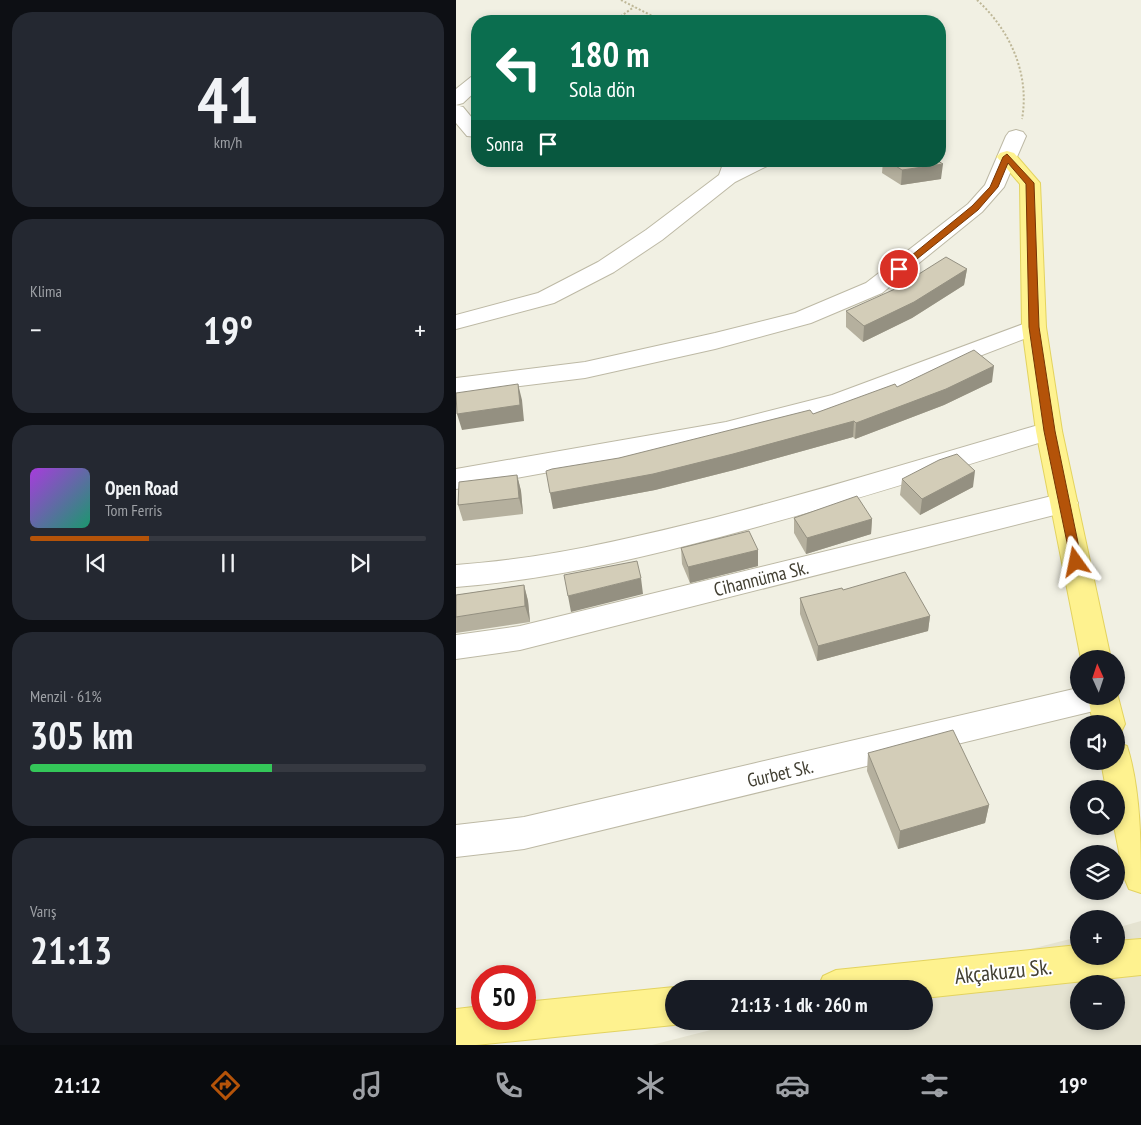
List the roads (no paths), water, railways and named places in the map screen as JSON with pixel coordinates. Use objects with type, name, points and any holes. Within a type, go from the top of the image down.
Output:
[{"type":"main road","points":[[1011,146],[1030,183],[1034,327],[1049,431],[1094,650]]},
{"type":"main road","points":[[1119,770],[1141,877]]},
{"type":"main road","name":"Akçakuzu Sk.","points":[[922,980],[1141,957]]},
{"type":"main road","points":[[456,1028],[665,1007]]},
{"type":"street","points":[[456,99],[471,86]]},
{"type":"street","points":[[456,111],[471,128]]},
{"type":"street","points":[[456,386],[585,370],[715,341],[812,314],[874,288],[948,232],[975,208],[994,187],[1011,146]]},
{"type":"street","points":[[456,322],[546,298],[606,267],[654,235],[731,170]]},
{"type":"street","points":[[456,479],[726,431],[830,404],[1034,327]]},
{"type":"street","points":[[456,576],[493,574],[613,554],[818,500],[1049,431]]},
{"type":"street","name":"Cihannüma Sk.","points":[[456,647],[520,638],[1064,504]]},
{"type":"street","name":"Gurbet Sk.","points":[[456,841],[524,833],[1070,704]]}]
